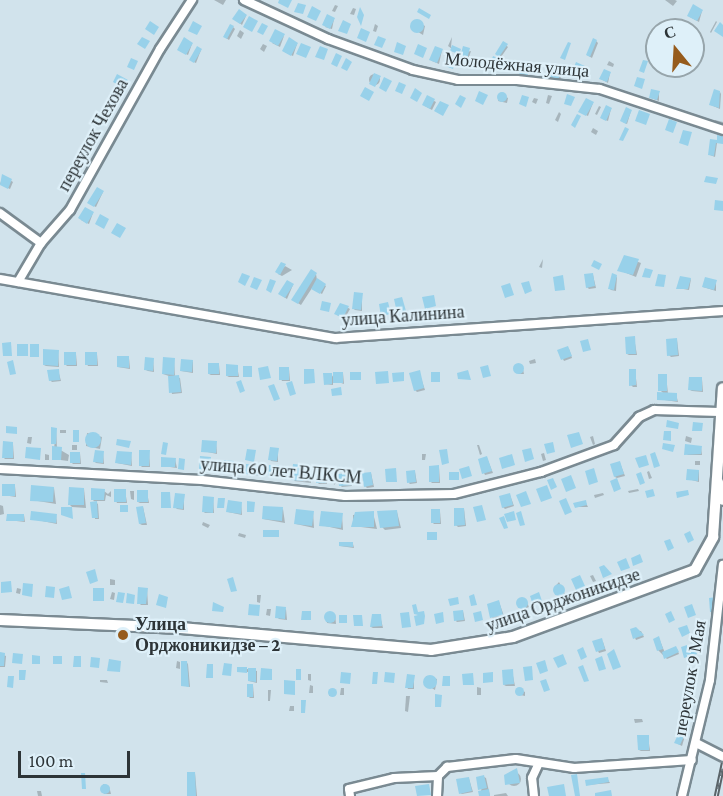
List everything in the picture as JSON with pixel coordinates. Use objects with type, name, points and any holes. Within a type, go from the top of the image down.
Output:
[{"type":"main road","name":"улица Орджоникидзе","points":[[0,620],[181,628],[431,650],[482,645],[513,637],[695,570],[713,537],[718,478],[719,412],[723,388]]},
{"type":"street","name":"переулок Чехова","points":[[18,282],[41,243],[70,210],[160,49],[192,0]]},
{"type":"street","name":"Молодёжная улица","points":[[244,0],[328,39],[413,70],[458,80],[517,80],[600,89],[723,130]]},
{"type":"street","points":[[0,213],[41,243]]},
{"type":"street","name":"улица Калинина","points":[[0,279],[336,338],[723,311]]},
{"type":"street","name":"улица 60 лет ВЛКСМ","points":[[0,469],[202,480],[345,496],[454,494],[541,472],[614,445],[639,417],[654,410],[719,412]]},
{"type":"street","points":[[718,478],[723,501]]},
{"type":"street","name":"переулок 9 Мая","points":[[682,796],[710,680],[723,565]]},
{"type":"street","points":[[696,743],[723,757]]},
{"type":"street","points":[[437,796],[438,776],[447,766],[516,759],[538,765],[574,768],[692,760]]},
{"type":"street","points":[[534,796],[532,778],[538,765]]},
{"type":"street","points":[[350,792],[394,778],[438,776]]},
{"type":"building","points":[[279,0],[292,0],[288,8],[278,3]]},
{"type":"building","points":[[298,3],[306,5],[303,14],[294,12]]},
{"type":"building","points":[[693,4],[703,10],[699,18],[687,16]]},
{"type":"building","points":[[312,6],[321,11],[316,21],[307,17]]},
{"type":"building","points":[[360,7],[364,15],[361,26],[357,17]]},
{"type":"building","points":[[419,8],[431,15],[429,19],[417,12]]},
{"type":"building","points":[[239,9],[247,15],[240,24],[232,19]]},
{"type":"building","points":[[327,14],[335,18],[330,29],[322,25]]},
{"type":"building","points":[[249,16],[258,21],[252,32],[243,27]]},
{"type":"building","points":[[417,19],[422,21],[424,26],[422,31],[417,33],[412,31],[410,26],[412,21]]},
{"type":"building","points":[[343,20],[351,24],[347,34],[338,31]]},
{"type":"building","points":[[150,21],[159,27],[154,35],[145,29]]},
{"type":"building","points":[[193,21],[202,26],[197,35],[188,31]]},
{"type":"building","points":[[720,22],[723,25],[723,37],[714,31]]},
{"type":"building","points":[[262,23],[268,26],[263,35],[257,32]]},
{"type":"building","points":[[230,24],[234,26],[227,39],[223,37]]},
{"type":"building","points":[[361,28],[370,32],[366,42],[357,38]]},
{"type":"building","points":[[275,29],[285,34],[278,46],[269,41]]},
{"type":"building","points":[[378,36],[386,39],[382,48],[374,45]]},
{"type":"building","points":[[142,37],[150,41],[145,49],[137,44]]},
{"type":"building","points":[[184,37],[193,43],[186,55],[177,50]]},
{"type":"building","points":[[289,37],[298,43],[291,56],[282,51]]},
{"type":"building","points":[[593,38],[597,40],[590,57],[586,55]]},
{"type":"building","points":[[503,41],[508,44],[499,57],[495,54]]},
{"type":"building","points":[[397,42],[406,46],[403,55],[394,52]]},
{"type":"building","points":[[568,42],[571,43],[565,60],[560,58]]},
{"type":"building","points":[[301,43],[311,47],[306,58],[296,54]]},
{"type":"building","points":[[418,44],[427,48],[423,58],[414,54]]},
{"type":"building","points":[[452,45],[461,49],[459,54],[450,51]]},
{"type":"building","points":[[197,46],[202,49],[194,63],[189,60]]},
{"type":"building","points":[[320,46],[328,49],[324,60],[315,57]]},
{"type":"building","points":[[435,46],[443,49],[437,63],[429,60]]},
{"type":"building","points":[[463,46],[470,48],[467,59],[460,57]]},
{"type":"building","points":[[336,53],[342,56],[337,67],[331,64]]},
{"type":"building","points":[[447,54],[457,57],[453,69],[443,65]]},
{"type":"building","points":[[493,56],[504,61],[502,66],[490,65]]},
{"type":"building","points":[[131,58],[138,61],[134,70],[127,67]]},
{"type":"building","points":[[346,58],[352,62],[347,71],[341,68]]},
{"type":"building","points":[[643,60],[645,60],[644,73],[639,71]]},
{"type":"building","points":[[576,62],[589,68],[585,78],[572,72]]},
{"type":"building","points":[[522,64],[530,66],[527,77],[519,75]]},
{"type":"building","points":[[552,64],[563,68],[558,80],[547,76]]},
{"type":"building","points":[[604,69],[611,72],[607,82],[599,79]]},
{"type":"building","points":[[374,73],[381,76],[375,87],[369,84]]},
{"type":"building","points":[[117,74],[128,80],[124,88],[113,82]]},
{"type":"building","points":[[384,77],[392,81],[386,92],[379,88]]},
{"type":"building","points":[[637,77],[645,79],[642,89],[634,86]]},
{"type":"building","points":[[399,82],[406,85],[402,94],[395,91]]},
{"type":"building","points":[[365,87],[374,92],[369,101],[360,96]]},
{"type":"building","points":[[415,88],[422,93],[417,102],[410,98]]},
{"type":"building","points":[[651,89],[660,91],[657,100],[649,98]]},
{"type":"building","points":[[714,89],[720,91],[719,108],[709,105]]},
{"type":"building","points":[[479,91],[488,95],[483,105],[475,101]]},
{"type":"building","points":[[502,92],[506,93],[506,101],[502,102],[498,101],[497,97],[498,93]]},
{"type":"building","points":[[567,94],[575,97],[571,106],[564,104]]},
{"type":"building","points":[[427,95],[435,99],[430,109],[422,105]]},
{"type":"building","points":[[460,95],[466,98],[461,108],[455,104]]},
{"type":"building","points":[[522,95],[529,97],[526,107],[519,104]]},
{"type":"building","points":[[586,98],[594,102],[586,116],[578,112]]},
{"type":"building","points":[[440,101],[449,105],[443,116],[434,111]]},
{"type":"building","points":[[606,105],[612,108],[606,121],[600,118]]},
{"type":"building","points":[[626,107],[632,110],[626,124],[620,121]]},
{"type":"building","points":[[639,110],[650,114],[646,125],[635,121]]},
{"type":"building","points":[[95,114],[105,119],[101,127],[91,122]]},
{"type":"building","points":[[577,114],[581,116],[575,128],[571,125]]},
{"type":"building","points":[[669,119],[677,122],[673,133],[665,130]]},
{"type":"building","points":[[625,127],[629,129],[623,141],[619,140]]},
{"type":"building","points":[[683,130],[692,132],[688,146],[679,143]]},
{"type":"building","points":[[717,135],[723,136],[723,144],[716,143],[714,156],[708,155],[710,139],[717,140]]},
{"type":"building","points":[[2,174],[12,179],[8,189],[0,185]]},
{"type":"building","points":[[706,176],[718,178],[716,184],[704,182]]},
{"type":"building","points":[[97,187],[104,191],[94,207],[87,203]]},
{"type":"building","points":[[715,200],[723,201],[723,211],[714,210]]},
{"type":"building","points":[[85,207],[94,212],[87,224],[78,218]]},
{"type":"building","points":[[100,214],[109,219],[104,229],[95,224]]},
{"type":"building","points":[[117,223],[126,228],[120,238],[111,233]]},
{"type":"building","points":[[624,255],[639,259],[633,275],[617,271]]},
{"type":"building","points":[[594,260],[602,264],[599,270],[591,266]]},
{"type":"building","points":[[281,262],[286,264],[280,275],[275,272]]},
{"type":"building","points":[[645,268],[653,270],[650,278],[642,277]]},
{"type":"building","points":[[311,269],[317,273],[298,304],[291,300]]},
{"type":"building","points":[[242,273],[250,276],[245,286],[238,282]]},
{"type":"building","points":[[593,273],[595,286],[586,288],[584,274]]},
{"type":"building","points":[[612,273],[617,275],[614,290],[608,289]]},
{"type":"building","points":[[658,274],[666,275],[664,287],[655,286]]},
{"type":"building","points":[[563,275],[565,290],[555,291],[553,277]]},
{"type":"building","points":[[680,276],[691,278],[688,289],[676,289]]},
{"type":"building","points":[[254,277],[262,280],[257,290],[250,287]]},
{"type":"building","points":[[705,277],[717,280],[714,290],[702,287]]},
{"type":"building","points":[[317,278],[326,284],[320,294],[311,289]]},
{"type":"building","points":[[270,279],[276,281],[271,293],[266,290]]},
{"type":"building","points":[[287,280],[294,284],[285,298],[278,294]]},
{"type":"building","points":[[529,281],[532,291],[525,294],[521,283]]},
{"type":"building","points":[[510,283],[514,295],[505,298],[501,286]]},
{"type":"building","points":[[354,292],[363,293],[361,310],[352,309]]},
{"type":"building","points":[[434,295],[436,306],[425,309],[422,297]]},
{"type":"building","points":[[402,297],[406,311],[397,313],[394,299]]},
{"type":"building","points":[[322,301],[331,303],[329,312],[320,310]]},
{"type":"building","points":[[388,302],[391,314],[381,316],[379,304]]},
{"type":"building","points":[[340,303],[349,306],[343,318],[334,314]]},
{"type":"building","points":[[635,336],[636,354],[626,354],[625,337]]},
{"type":"building","points":[[677,338],[678,355],[667,356],[666,339]]},
{"type":"building","points":[[588,339],[591,350],[583,352],[580,341]]},
{"type":"building","points":[[11,342],[12,356],[3,356],[2,343]]},
{"type":"building","points":[[17,344],[28,344],[28,356],[17,356]]},
{"type":"building","points":[[30,344],[39,344],[39,357],[30,357]]},
{"type":"building","points":[[568,346],[572,356],[561,360],[557,350]]},
{"type":"building","points":[[43,349],[59,350],[58,366],[43,365]]},
{"type":"building","points":[[64,352],[76,352],[76,365],[64,365]]},
{"type":"building","points":[[85,352],[97,352],[97,365],[85,365]]},
{"type":"building","points":[[117,356],[129,356],[129,368],[117,367]]},
{"type":"building","points":[[145,357],[154,358],[153,371],[144,370]]},
{"type":"building","points":[[163,357],[175,358],[174,375],[162,374]]},
{"type":"building","points":[[181,359],[193,360],[192,372],[180,371]]},
{"type":"building","points":[[13,360],[16,374],[10,375],[7,362]]},
{"type":"building","points":[[208,363],[219,363],[219,374],[208,374]]},
{"type":"building","points":[[518,363],[522,364],[522,372],[518,373],[514,372],[513,368],[514,364]]},
{"type":"building","points":[[226,364],[238,365],[238,376],[226,376]]},
{"type":"building","points":[[488,365],[491,376],[483,378],[480,367]]},
{"type":"building","points":[[243,366],[252,366],[252,377],[243,377]]},
{"type":"building","points":[[268,366],[271,378],[260,380],[258,368]]},
{"type":"building","points":[[279,367],[289,367],[289,380],[279,380]]},
{"type":"building","points":[[59,369],[60,380],[49,381],[47,370]]},
{"type":"building","points":[[304,369],[314,369],[315,383],[304,384]]},
{"type":"building","points":[[629,369],[636,369],[636,385],[629,386]]},
{"type":"building","points":[[420,370],[424,388],[414,391],[409,373]]},
{"type":"building","points":[[468,370],[471,380],[458,379],[457,373]]},
{"type":"building","points":[[388,371],[389,383],[376,384],[375,372]]},
{"type":"building","points":[[333,372],[343,372],[343,383],[333,383]]},
{"type":"building","points":[[350,372],[361,372],[361,380],[350,380]]},
{"type":"building","points":[[404,372],[404,381],[393,382],[392,373]]},
{"type":"building","points":[[431,372],[440,372],[440,382],[431,382]]},
{"type":"building","points":[[323,373],[332,373],[332,384],[324,385]]},
{"type":"building","points":[[658,374],[667,374],[667,391],[658,391]]},
{"type":"building","points":[[179,375],[181,392],[169,393],[168,376]]},
{"type":"building","points":[[689,377],[702,377],[702,391],[688,390]]},
{"type":"building","points":[[241,380],[245,391],[240,393],[236,382]]},
{"type":"building","points":[[292,381],[296,394],[290,396],[286,383]]},
{"type":"building","points":[[274,384],[280,399],[274,401],[268,386]]},
{"type":"building","points":[[341,387],[342,395],[332,396],[331,389]]},
{"type":"building","points":[[657,392],[677,393],[677,401],[657,400]]},
{"type":"building","points":[[667,420],[679,423],[678,429],[666,427]]},
{"type":"building","points":[[693,422],[703,423],[702,431],[692,431]]},
{"type":"building","points":[[6,426],[17,427],[17,434],[6,433]]},
{"type":"building","points":[[51,427],[57,428],[56,444],[51,444]]},
{"type":"building","points":[[73,430],[79,430],[79,442],[73,442]]},
{"type":"building","points":[[664,431],[671,431],[671,441],[663,440]]},
{"type":"building","points":[[90,432],[96,432],[101,440],[99,446],[90,448],[85,443],[85,437]]},
{"type":"building","points":[[579,432],[583,444],[571,448],[567,435]]},
{"type":"building","points":[[117,439],[131,441],[129,448],[116,445]]},
{"type":"building","points":[[202,440],[217,441],[216,453],[201,452]]},
{"type":"building","points":[[3,441],[13,442],[13,458],[2,458]]},
{"type":"building","points":[[163,442],[168,443],[166,455],[161,454]]},
{"type":"building","points":[[553,442],[555,452],[547,454],[544,444]]},
{"type":"building","points":[[663,443],[675,445],[673,452],[662,449]]},
{"type":"building","points":[[685,444],[702,446],[701,454],[684,455]]},
{"type":"building","points":[[52,446],[62,447],[61,460],[52,460]]},
{"type":"building","points":[[26,447],[41,448],[40,460],[25,458]]},
{"type":"building","points":[[270,447],[279,448],[277,461],[268,460]]},
{"type":"building","points":[[531,448],[534,459],[525,462],[522,450]]},
{"type":"building","points":[[247,449],[256,450],[254,462],[245,460]]},
{"type":"building","points":[[447,449],[449,463],[442,465],[439,450]]},
{"type":"building","points":[[95,450],[104,451],[103,463],[93,462]]},
{"type":"building","points":[[139,450],[150,450],[149,466],[139,466]]},
{"type":"building","points":[[117,451],[132,452],[131,465],[115,463]]},
{"type":"building","points":[[70,452],[80,452],[80,463],[70,463]]},
{"type":"building","points":[[655,452],[660,466],[654,468],[650,454]]},
{"type":"building","points":[[512,454],[515,465],[502,469],[499,458]]},
{"type":"building","points":[[646,455],[649,465],[639,468],[635,458]]},
{"type":"building","points":[[200,456],[211,457],[209,470],[199,469]]},
{"type":"building","points":[[487,456],[492,471],[482,474],[478,459]]},
{"type":"building","points":[[161,457],[176,458],[175,467],[161,467]]},
{"type":"building","points":[[179,458],[185,459],[184,470],[178,469]]},
{"type":"building","points":[[224,460],[234,461],[232,473],[222,471]]},
{"type":"building","points":[[620,461],[624,474],[614,477],[610,464]]},
{"type":"building","points":[[246,464],[261,465],[260,475],[245,474]]},
{"type":"building","points":[[293,464],[304,465],[303,481],[291,480]]},
{"type":"building","points":[[269,465],[279,465],[278,477],[268,476]]},
{"type":"building","points":[[439,465],[439,482],[429,482],[429,466]]},
{"type":"building","points":[[469,466],[472,476],[462,479],[459,469]]},
{"type":"building","points":[[396,468],[397,482],[386,482],[385,469]]},
{"type":"building","points":[[594,468],[598,482],[589,485],[585,471]]},
{"type":"building","points":[[317,469],[327,469],[326,483],[316,483]]},
{"type":"building","points":[[687,469],[699,470],[698,481],[686,480]]},
{"type":"building","points":[[415,470],[416,482],[407,483],[406,471]]},
{"type":"building","points":[[371,472],[373,485],[364,487],[362,473]]},
{"type":"building","points":[[449,472],[459,472],[459,480],[449,480]]},
{"type":"building","points":[[641,472],[645,483],[640,485],[636,474]]},
{"type":"building","points":[[351,473],[352,485],[339,486],[338,474]]},
{"type":"building","points":[[571,475],[576,488],[566,492],[561,479]]},
{"type":"building","points":[[553,478],[557,487],[551,490],[547,480]]},
{"type":"building","points":[[617,478],[621,489],[614,492],[610,481]]},
{"type":"building","points":[[2,484],[15,484],[15,496],[2,496]]},
{"type":"building","points":[[31,485],[54,487],[53,502],[30,501]]},
{"type":"building","points":[[547,485],[552,498],[541,502],[536,489]]},
{"type":"building","points":[[69,487],[84,488],[84,505],[68,505]]},
{"type":"building","points":[[91,488],[105,489],[104,500],[91,500]]},
{"type":"building","points":[[114,489],[126,489],[126,502],[114,502]]},
{"type":"building","points":[[653,489],[655,496],[647,498],[645,491]]},
{"type":"building","points":[[137,490],[148,490],[148,502],[137,502]]},
{"type":"building","points":[[688,490],[689,495],[677,498],[676,492]]},
{"type":"building","points":[[526,491],[531,504],[521,507],[516,495]]},
{"type":"building","points":[[161,492],[170,492],[171,508],[161,508]]},
{"type":"building","points":[[175,493],[185,494],[183,509],[173,508]]},
{"type":"building","points":[[510,493],[513,505],[502,508],[499,496]]},
{"type":"building","points":[[203,496],[214,497],[213,513],[202,512]]},
{"type":"building","points":[[218,498],[225,498],[224,508],[217,508]]},
{"type":"building","points":[[566,498],[572,512],[565,515],[559,501]]},
{"type":"building","points":[[228,500],[242,502],[241,514],[226,512]]},
{"type":"building","points":[[586,500],[587,505],[575,508],[573,503]]},
{"type":"building","points":[[97,501],[98,518],[92,518],[90,502]]},
{"type":"building","points":[[247,501],[255,502],[254,512],[247,512]]},
{"type":"building","points":[[120,505],[128,505],[128,512],[120,512]]},
{"type":"building","points":[[482,505],[486,520],[477,522],[473,507]]},
{"type":"building","points":[[143,506],[146,523],[139,524],[136,507]]},
{"type":"building","points":[[263,506],[283,507],[282,521],[262,519]]},
{"type":"building","points":[[61,507],[72,507],[73,519],[61,515]]},
{"type":"building","points":[[454,508],[464,508],[465,525],[454,526]]},
{"type":"building","points":[[296,509],[314,511],[312,526],[294,524]]},
{"type":"building","points":[[431,509],[440,509],[440,523],[431,523]]},
{"type":"building","points":[[397,510],[399,526],[380,528],[377,511]]},
{"type":"building","points":[[31,511],[57,514],[56,523],[30,520]]},
{"type":"building","points":[[321,511],[343,513],[341,528],[319,526]]},
{"type":"building","points":[[374,511],[374,527],[351,527],[355,512]]},
{"type":"building","points":[[514,511],[516,520],[507,522],[504,514]]},
{"type":"building","points":[[521,511],[525,525],[520,526],[516,513]]},
{"type":"building","points":[[7,514],[24,514],[24,521],[6,521]]},
{"type":"building","points":[[504,516],[508,528],[504,529],[499,518]]},
{"type":"building","points":[[263,530],[279,530],[279,537],[263,537]]},
{"type":"building","points":[[690,531],[694,540],[688,543],[684,534]]},
{"type":"building","points":[[427,532],[437,532],[437,540],[427,540]]},
{"type":"building","points":[[670,539],[674,548],[668,551],[664,541]]},
{"type":"building","points":[[339,542],[353,542],[353,547],[339,546]]},
{"type":"building","points":[[640,554],[643,562],[633,566],[631,558]]},
{"type":"building","points":[[626,558],[630,568],[621,571],[617,562]]},
{"type":"building","points":[[604,565],[612,574],[603,578],[599,567]]},
{"type":"building","points":[[95,569],[98,581],[90,584],[86,572]]},
{"type":"building","points":[[580,575],[585,586],[576,590],[571,579]]},
{"type":"building","points":[[233,577],[237,591],[231,592],[227,579]]},
{"type":"building","points":[[11,581],[12,592],[1,593],[1,582]]},
{"type":"building","points":[[23,583],[33,584],[32,597],[22,595]]},
{"type":"building","points":[[561,584],[564,585],[564,595],[557,596],[554,595],[553,588],[554,585]]},
{"type":"building","points":[[46,586],[55,587],[54,598],[45,597]]},
{"type":"building","points":[[69,586],[72,598],[62,600],[59,589]]},
{"type":"building","points":[[138,587],[148,588],[146,604],[137,604]]},
{"type":"building","points":[[93,588],[104,588],[104,601],[93,601]]},
{"type":"building","points":[[118,592],[125,593],[123,603],[116,602]]},
{"type":"building","points":[[539,592],[542,601],[533,605],[530,596]]},
{"type":"building","points":[[127,593],[135,595],[134,604],[126,603]]},
{"type":"building","points":[[159,594],[168,597],[166,608],[156,605]]},
{"type":"building","points":[[474,594],[477,605],[471,606],[469,596]]},
{"type":"building","points":[[458,597],[459,604],[450,606],[448,599]]},
{"type":"building","points":[[522,597],[528,603],[522,609],[516,603]]},
{"type":"building","points":[[716,597],[717,612],[710,612],[709,598]]},
{"type":"building","points":[[499,600],[503,615],[490,618],[487,604]]},
{"type":"building","points":[[213,602],[224,607],[223,612],[212,611]]},
{"type":"building","points":[[249,604],[260,605],[259,616],[248,615]]},
{"type":"building","points":[[416,604],[418,612],[424,611],[425,616],[424,624],[416,626],[414,616],[418,615],[414,614],[412,605]]},
{"type":"building","points":[[692,604],[696,615],[688,618],[684,607]]},
{"type":"building","points":[[276,606],[286,607],[285,619],[275,618]]},
{"type":"building","points":[[463,610],[464,620],[454,621],[453,611]]},
{"type":"building","points":[[302,611],[311,611],[311,620],[301,620]]},
{"type":"building","points":[[332,611],[335,612],[335,622],[328,623],[325,622],[324,615],[325,612]]},
{"type":"building","points":[[481,611],[483,620],[475,622],[473,613]]},
{"type":"building","points":[[671,611],[675,620],[669,623],[665,614]]},
{"type":"building","points":[[409,612],[411,627],[402,628],[400,613]]},
{"type":"building","points":[[443,612],[444,622],[436,624],[434,614]]},
{"type":"building","points":[[372,614],[381,614],[382,626],[370,627]]},
{"type":"building","points":[[339,615],[347,615],[347,623],[339,623]]},
{"type":"building","points":[[353,615],[362,615],[363,626],[354,626]]},
{"type":"building","points":[[687,625],[690,633],[682,637],[678,628]]},
{"type":"building","points":[[636,627],[644,635],[633,639],[630,629]]},
{"type":"building","points":[[659,636],[663,649],[657,651],[653,639]]},
{"type":"building","points":[[602,638],[605,649],[596,652],[592,641]]},
{"type":"building","points":[[687,645],[688,649],[694,647],[697,654],[684,658],[681,647]]},
{"type":"building","points":[[676,646],[679,652],[664,659],[662,652]]},
{"type":"building","points":[[583,647],[587,657],[581,660],[577,650]]},
{"type":"building","points":[[614,649],[621,667],[613,670],[607,654]]},
{"type":"building","points":[[0,652],[5,653],[4,666],[0,666]]},
{"type":"building","points":[[13,653],[23,654],[22,664],[12,663]]},
{"type":"building","points":[[563,654],[567,664],[558,668],[553,658]]},
{"type":"building","points":[[32,655],[40,656],[40,664],[32,664]]},
{"type":"building","points":[[53,656],[62,656],[62,664],[53,664]]},
{"type":"building","points":[[74,656],[81,656],[81,667],[73,667]]},
{"type":"building","points":[[602,656],[606,669],[599,671],[595,659]]},
{"type":"building","points":[[91,657],[100,658],[99,668],[90,667]]},
{"type":"building","points":[[109,659],[121,661],[120,672],[107,671]]},
{"type":"building","points":[[545,660],[548,671],[540,674],[536,663]]},
{"type":"building","points":[[181,661],[187,661],[189,687],[181,686]]},
{"type":"building","points":[[224,663],[232,664],[231,676],[222,675]]},
{"type":"building","points":[[207,664],[213,664],[213,678],[206,678]]},
{"type":"building","points":[[583,665],[589,681],[584,682],[578,667]]},
{"type":"building","points":[[532,666],[533,680],[525,681],[523,667]]},
{"type":"building","points":[[237,667],[247,667],[247,673],[237,672]]},
{"type":"building","points":[[248,668],[256,668],[256,682],[248,681]]},
{"type":"building","points":[[261,668],[272,669],[272,680],[260,680]]},
{"type":"building","points":[[296,669],[301,669],[301,680],[296,680]]},
{"type":"building","points":[[513,669],[514,684],[503,685],[502,670]]},
{"type":"building","points":[[19,670],[26,670],[25,680],[19,680]]},
{"type":"building","points":[[341,672],[351,673],[350,684],[340,683]]},
{"type":"building","points":[[373,672],[378,672],[377,684],[372,684]]},
{"type":"building","points":[[385,672],[395,673],[394,683],[384,682]]},
{"type":"building","points":[[493,672],[493,682],[483,683],[483,673]]},
{"type":"building","points":[[473,673],[474,685],[463,685],[462,674]]},
{"type":"building","points":[[407,674],[415,675],[413,688],[405,688]]},
{"type":"building","points":[[430,675],[435,677],[437,682],[435,687],[430,689],[425,687],[423,682],[425,677]]},
{"type":"building","points":[[8,676],[14,676],[13,688],[7,687]]},
{"type":"building","points":[[443,676],[450,676],[450,686],[442,686]]},
{"type":"building","points":[[546,679],[550,690],[544,692],[540,681]]},
{"type":"building","points":[[284,680],[295,681],[295,695],[284,694]]},
{"type":"building","points":[[247,684],[253,684],[253,697],[247,697]]},
{"type":"building","points":[[519,686],[524,691],[519,696],[514,691]]},
{"type":"building","points":[[332,688],[336,692],[332,696],[328,692]]},
{"type":"building","points":[[435,694],[442,695],[441,707],[435,707]]},
{"type":"building","points":[[301,700],[306,700],[305,713],[301,713]]},
{"type":"building","points":[[684,722],[689,725],[680,745],[674,743]]},
{"type":"building","points":[[637,735],[649,735],[649,750],[638,750]]},
{"type":"building","points":[[517,768],[520,783],[505,785],[504,775]]},
{"type":"building","points":[[187,772],[195,772],[196,796],[187,796]]},
{"type":"building","points":[[81,773],[85,773],[86,789],[82,789]]},
{"type":"building","points":[[577,774],[580,796],[575,796],[571,775]]},
{"type":"building","points":[[484,775],[487,788],[478,790],[476,777]]},
{"type":"building","points":[[469,777],[472,791],[459,794],[456,779]]},
{"type":"building","points":[[608,777],[609,782],[586,786],[585,780]]},
{"type":"building","points":[[105,784],[109,785],[109,793],[105,794],[101,793],[100,789],[101,785]]},
{"type":"building","points":[[429,784],[431,795],[417,796],[415,786]]},
{"type":"building","points":[[564,784],[566,796],[549,796],[547,787]]},
{"type":"building","points":[[489,789],[490,796],[479,796],[478,791]]},
{"type":"building","points":[[611,790],[612,796],[595,796],[595,793]]},
{"type":"railway","points":[[716,796],[723,763]]},
{"type":"place","name":"Улица Орджоникидзе – 2","points":[[123,635]]}]
